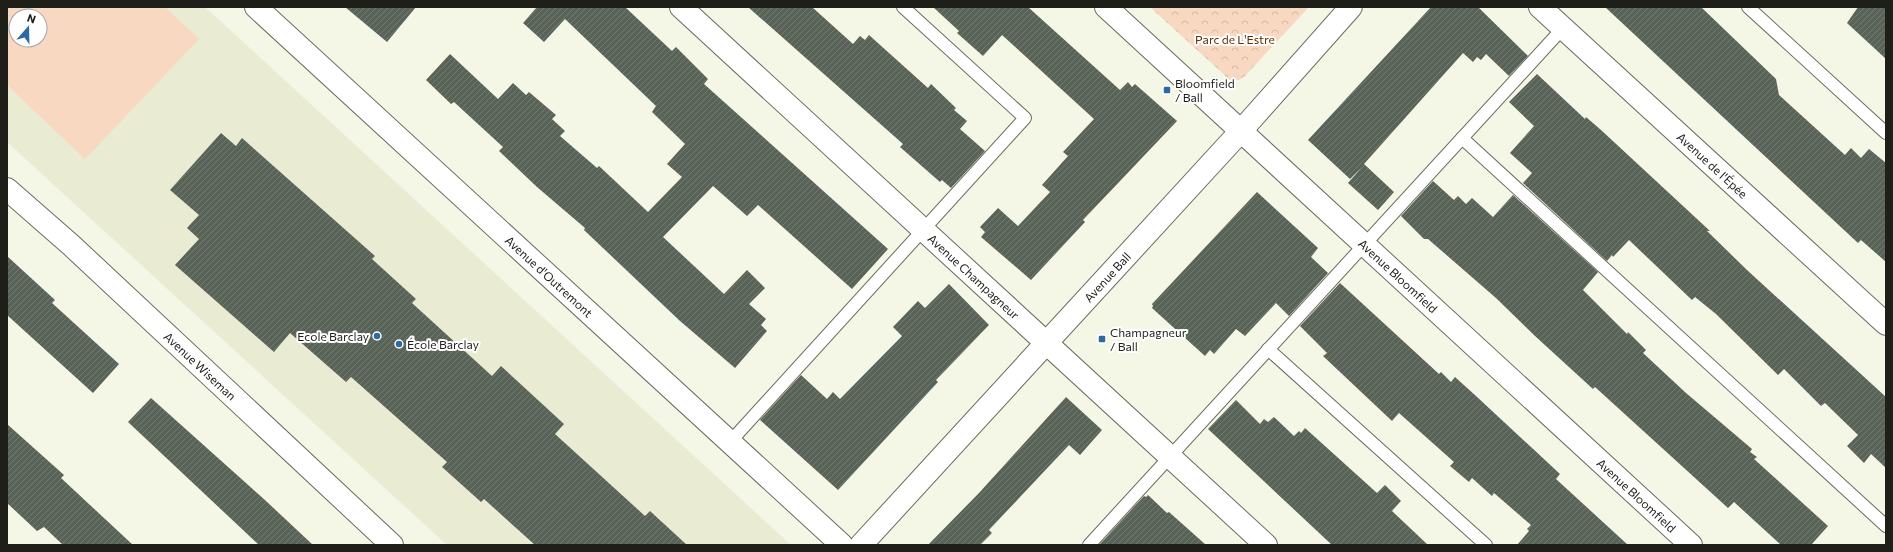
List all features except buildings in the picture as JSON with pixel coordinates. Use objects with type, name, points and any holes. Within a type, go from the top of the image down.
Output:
[{"type":"street","name":"Avenue d'Outremont","points":[[256,7],[842,545]]},
{"type":"street","name":"Avenue Champagneur","points":[[681,7],[1266,545]]},
{"type":"street","name":"Avenue Bloomfield","points":[[1106,7],[1240,132],[1691,545]]},
{"type":"street","name":"Avenue Ball","points":[[861,545],[1240,132],[1351,7]]},
{"type":"street","name":"Avenue de l'Épée","points":[[1540,7],[1886,324]]},
{"type":"street","name":"Avenue Wiseman","points":[[7,189],[71,245],[392,545]]},
{"type":"lane","points":[[730,442],[1025,118],[903,7]]},
{"type":"lane","points":[[1748,7],[1886,133]]},
{"type":"lane","points":[[1089,545],[1563,28]]},
{"type":"lane","points":[[1462,138],[1886,526]]},
{"type":"lane","points":[[1268,349],[1486,545]]},
{"type":"shaded area","name":"École Barclay","points":[[7,7],[205,7],[791,545],[447,545],[7,142]]},
{"type":"green space","points":[[7,7],[165,7],[199,39],[85,159],[7,85]]},
{"type":"green space","name":"Parc de L'Estre","points":[[1150,7],[1309,7],[1244,77],[1239,80],[1230,80]]},
{"type":"place","name":"Bloomfield / Ball","points":[[1167,90]]},
{"type":"place","name":"Ecole Barclay","points":[[377,336]]},
{"type":"place","name":"Champagneur / Ball","points":[[1102,339]]},
{"type":"place","name":"École Barclay","points":[[399,344]]}]
